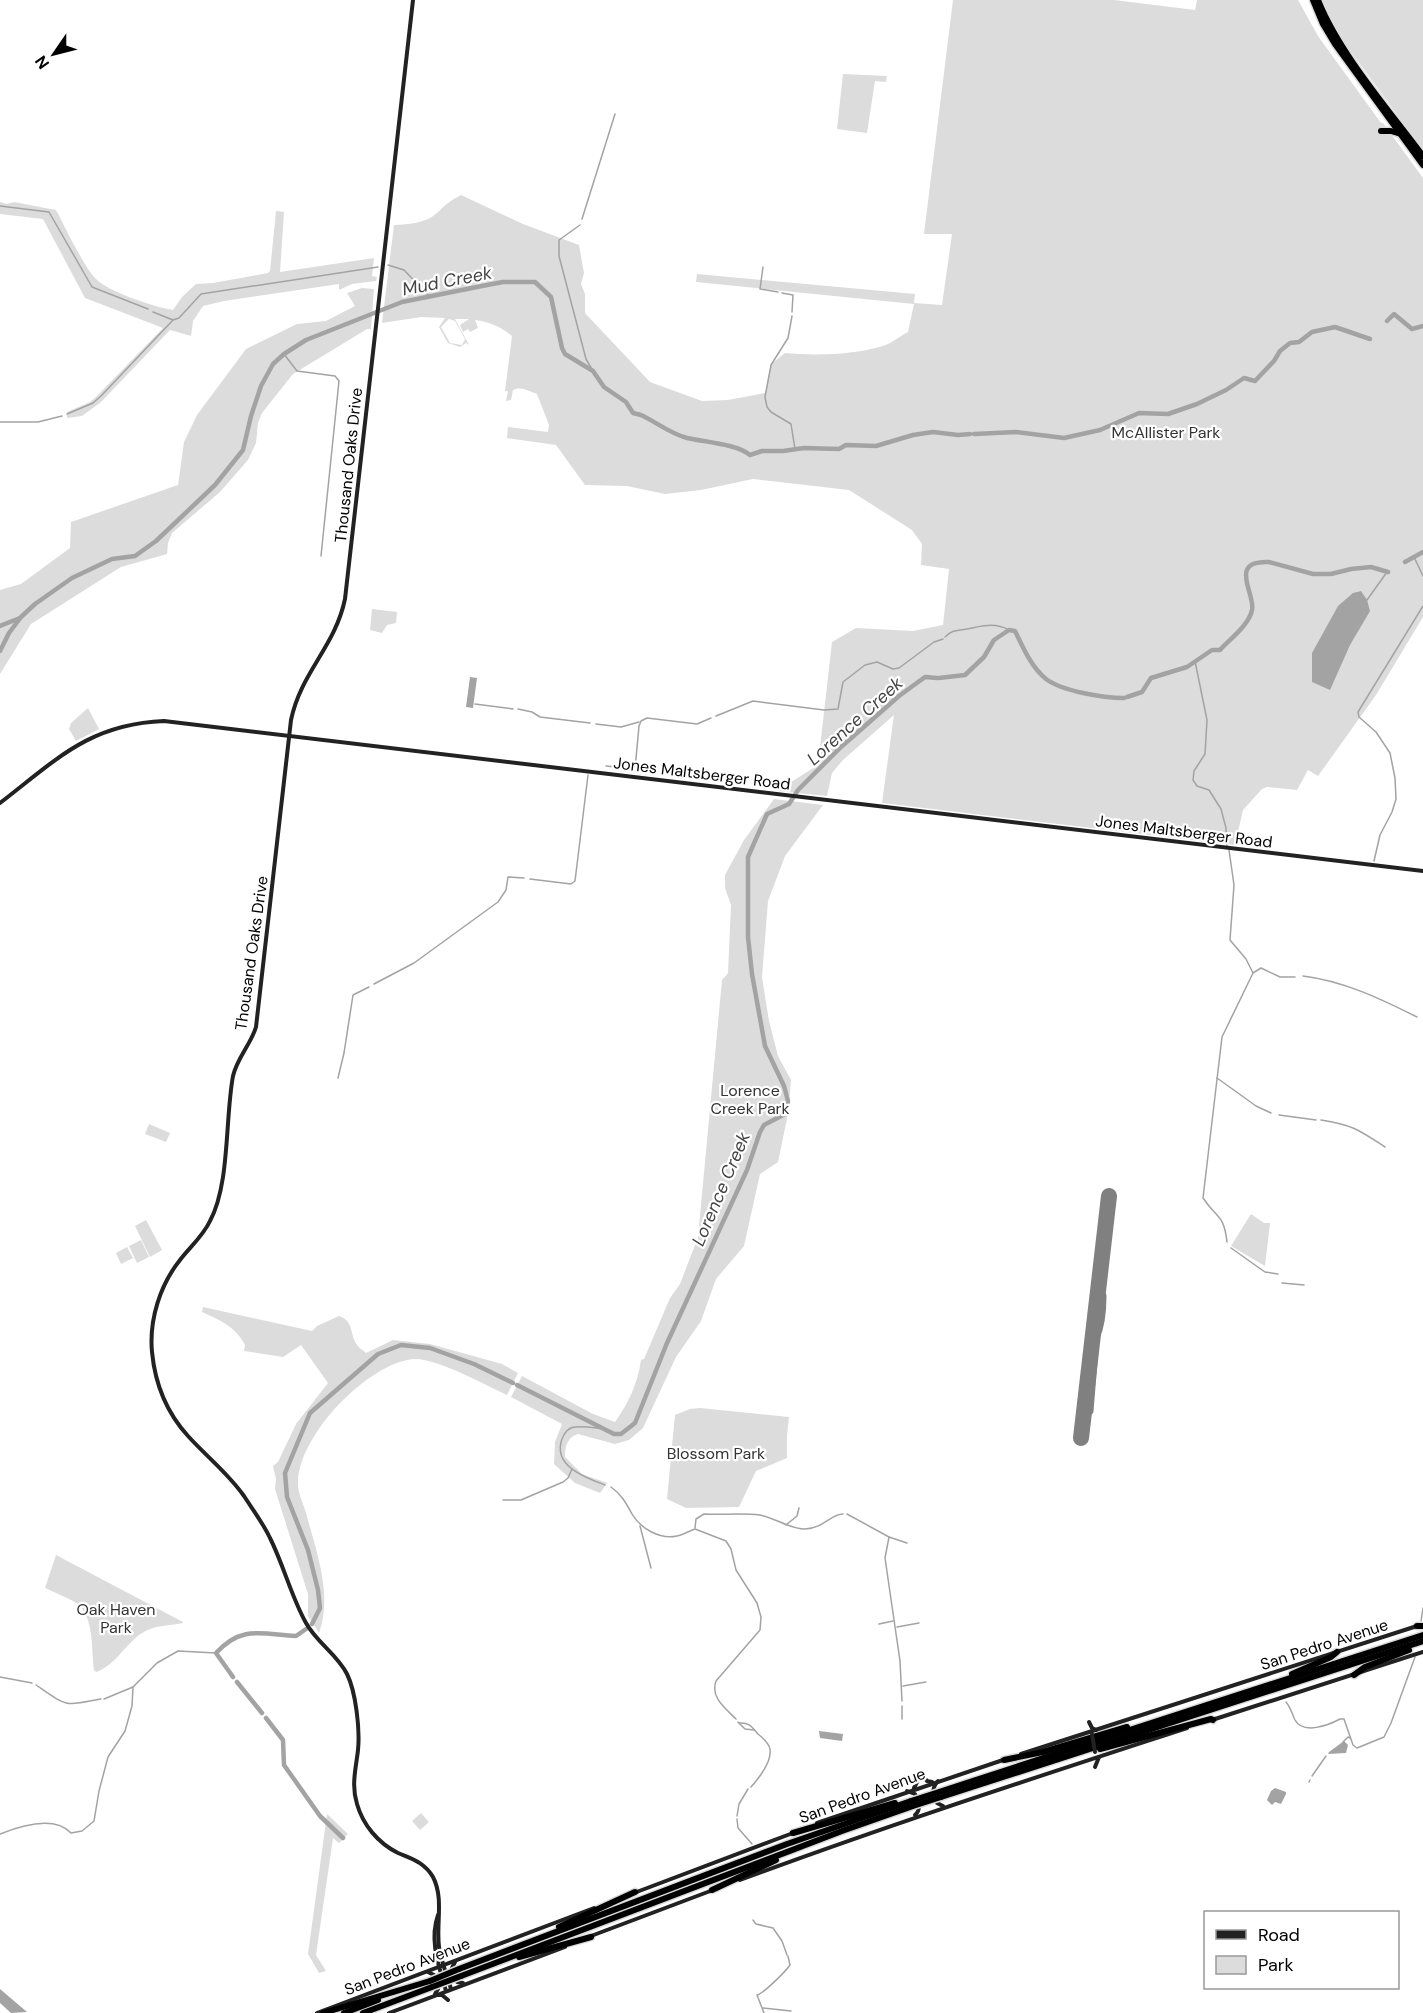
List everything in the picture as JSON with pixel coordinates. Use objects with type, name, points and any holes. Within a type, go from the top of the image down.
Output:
[{"type":"highway","points":[[1314,1],[1335,44],[1423,165]]},
{"type":"highway","points":[[1314,1],[1346,51],[1423,156]]},
{"type":"highway","points":[[1385,113],[1385,125],[1381,131],[1401,134]]},
{"type":"highway","points":[[940,1794],[1423,1635]]},
{"type":"highway","points":[[1354,1675],[1365,1667],[1423,1642]]},
{"type":"highway","points":[[505,1952],[787,1844],[940,1794],[1093,1750],[1423,1642]]},
{"type":"highway","points":[[1273,1684],[1337,1652]]},
{"type":"highway","points":[[1093,1750],[1213,1720]]},
{"type":"highway","points":[[1004,1760],[1043,1752],[1112,1730],[1142,1726]]},
{"type":"highway","points":[[793,1833],[877,1807],[900,1802],[911,1803]]},
{"type":"highway","points":[[492,1964],[911,1803]]},
{"type":"highway","points":[[712,1890],[842,1831]]},
{"type":"highway","points":[[363,2013],[460,1973],[635,1892]]},
{"type":"highway","points":[[460,1973],[591,1937]]},
{"type":"highway","points":[[323,2013],[429,1986]]},
{"type":"highway","points":[[344,2013],[429,1986]]},
{"type":"highway","points":[[375,2013],[429,1986]]},
{"type":"main road","name":"Thousand Oaks Drive","points":[[413,0],[343,610],[332,638],[303,683],[293,710],[256,1027],[234,1072],[219,1199],[208,1225],[177,1264],[166,1282],[153,1324],[152,1353],[158,1382],[170,1411],[186,1434],[222,1469],[242,1494],[270,1538],[292,1596],[307,1625],[336,1656],[347,1673],[354,1697],[358,1736],[354,1785],[360,1812],[370,1830],[382,1842],[417,1861],[429,1871],[436,1884],[439,1911],[434,1934],[449,1990]]},
{"type":"main road","name":"Jones Maltsberger Road","points":[[0,803],[75,746],[100,733],[126,725],[174,722],[1423,872]]},
{"type":"main road","name":"San Pedro Avenue","points":[[317,2013],[933,1782],[1421,1625]]},
{"type":"main road","points":[[389,2013],[836,1844],[1423,1652]]},
{"type":"main road","points":[[1089,1722],[1095,1731],[1093,1750],[1101,1756]]},
{"type":"main road","points":[[1095,1767],[1096,1760],[1101,1756]]},
{"type":"main road","points":[[912,1818],[919,1808],[914,1794],[908,1791],[917,1784],[921,1777],[933,1782]]},
{"type":"main road","points":[[939,1781],[933,1790],[936,1801],[948,1806]]},
{"type":"main road","points":[[426,1972],[434,1966],[439,1955],[446,1960],[457,1960]]},
{"type":"main road","points":[[457,1960],[452,1968],[453,1976],[457,1982],[467,1983]]},
{"type":"main road","points":[[426,1972],[434,1975],[438,1986],[434,1995]]},
{"type":"main road","points":[[434,1995],[442,1995],[448,2000]]},
{"type":"green space","name":"McAllister Park","points":[[953,0],[1114,0],[1195,10],[1197,0],[1298,0],[1318,36],[1423,178],[1423,617],[1376,695],[1318,776],[1308,770],[1297,790],[1267,787],[1262,789],[1243,810],[1235,845],[882,803],[894,715],[843,760],[832,773],[827,796],[777,791],[818,765],[832,642],[856,628],[913,631],[943,625],[949,569],[921,565],[922,544],[912,530],[849,490],[753,479],[701,490],[665,494],[627,486],[585,485],[556,445],[507,438],[508,427],[548,432],[549,425],[537,394],[525,389],[516,389],[513,390],[511,400],[506,401],[508,391],[505,391],[512,336],[495,325],[475,320],[478,328],[470,332],[468,329],[463,332],[460,325],[469,319],[455,319],[469,345],[466,343],[460,347],[448,343],[439,327],[445,318],[421,317],[382,323],[394,225],[416,223],[427,219],[461,195],[523,224],[579,245],[584,273],[581,284],[585,294],[585,313],[650,382],[702,401],[728,400],[765,393],[771,364],[785,353],[851,352],[877,348],[891,343],[908,332],[914,304],[696,282],[697,274],[915,294],[914,303],[942,305],[952,234],[924,234]],"holes":[[[449,319],[455,321],[465,339],[462,345],[450,343],[441,327]]]},
{"type":"green space","points":[[1321,0],[1423,0],[1423,150],[1343,41]]},
{"type":"green space","points":[[843,74],[887,76],[886,82],[875,81],[867,133],[837,129]]},
{"type":"green space","points":[[0,202],[7,204],[14,202],[56,210],[80,256],[96,279],[111,289],[132,298],[173,310],[182,297],[196,284],[268,273],[276,211],[284,212],[280,272],[374,258],[372,276],[377,277],[376,281],[352,284],[339,290],[339,284],[203,306],[193,321],[191,336],[170,330],[101,402],[82,416],[67,418],[67,412],[96,397],[163,328],[85,298],[43,219],[0,214]]},
{"type":"green space","points":[[362,288],[374,289],[371,329],[367,329],[293,374],[262,413],[258,423],[256,443],[248,460],[220,492],[172,533],[167,554],[121,567],[31,624],[0,674],[0,590],[21,584],[70,548],[71,522],[178,485],[184,442],[197,415],[246,349],[297,324],[326,321],[355,306],[347,293]]},
{"type":"green space","points":[[372,609],[397,612],[396,623],[387,625],[382,633],[370,630]]},
{"type":"green space","points":[[88,708],[99,729],[76,741],[69,729],[71,723]]},
{"type":"green space","name":"Lorence Creek Park","points":[[774,799],[823,805],[785,856],[768,901],[762,977],[769,1021],[778,1056],[791,1080],[788,1114],[778,1162],[760,1174],[744,1246],[716,1279],[701,1321],[676,1357],[643,1428],[629,1440],[615,1444],[578,1434],[571,1437],[567,1443],[565,1457],[582,1474],[607,1483],[600,1493],[575,1483],[554,1464],[555,1442],[562,1424],[511,1397],[522,1376],[593,1414],[615,1422],[632,1393],[641,1360],[644,1359],[670,1298],[680,1284],[698,1237],[722,980],[728,973],[731,905],[725,888],[725,875],[744,840]]},
{"type":"green space","points":[[149,1124],[170,1133],[166,1142],[145,1134]]},
{"type":"green space","points":[[1251,1214],[1264,1223],[1270,1223],[1265,1266],[1231,1246]]},
{"type":"green space","points":[[146,1220],[162,1250],[150,1257],[135,1226]]},
{"type":"green space","points":[[141,1240],[149,1257],[137,1263],[129,1246]]},
{"type":"green space","points":[[127,1247],[133,1258],[121,1264],[116,1253]]},
{"type":"green space","points":[[203,1307],[312,1331],[317,1326],[339,1316],[350,1325],[355,1342],[366,1353],[393,1340],[430,1344],[502,1364],[518,1373],[507,1395],[434,1362],[413,1359],[395,1364],[376,1374],[357,1388],[323,1424],[301,1463],[298,1482],[299,1493],[322,1573],[324,1603],[319,1633],[308,1616],[308,1594],[275,1489],[276,1479],[273,1466],[278,1462],[296,1424],[328,1383],[301,1345],[283,1357],[244,1351],[245,1345],[237,1333],[221,1321],[202,1312]]},
{"type":"green space","name":"Blossom Park","points":[[700,1408],[789,1417],[787,1458],[756,1471],[739,1507],[686,1508],[667,1499],[675,1415]]},
{"type":"green space","name":"Oak Haven Park","points":[[56,1555],[183,1623],[147,1630],[131,1642],[109,1665],[96,1672],[89,1625],[82,1609],[76,1603],[45,1588]]},
{"type":"green space","points":[[421,1813],[429,1822],[420,1830],[412,1821]]},
{"type":"green space","points":[[327,1814],[348,1834],[339,1843],[333,1838],[316,1955],[326,1971],[319,1973],[308,1954]]},
{"type":"shaded area","points":[[1361,591],[1370,611],[1350,645],[1330,690],[1312,682],[1312,653],[1338,606],[1353,593]]},
{"type":"shaded area","points":[[470,677],[477,678],[473,708],[466,707]]},
{"type":"shaded area","points":[[819,1731],[843,1734],[842,1741],[820,1738]]},
{"type":"shaded area","points":[[1344,1741],[1348,1745],[1346,1753],[1328,1754],[1329,1752]]},
{"type":"shaded area","points":[[1275,1788],[1286,1794],[1281,1804],[1275,1802],[1272,1805],[1267,1800]]},
{"type":"shaded area","points":[[0,1989],[27,2012],[11,2013],[0,2003]]},
{"type":"waterway","points":[[582,219],[615,114]]},
{"type":"waterway","points":[[0,206],[49,212],[92,287],[148,309]]},
{"type":"waterway","points":[[580,225],[559,240],[559,256],[586,359],[593,371]]},
{"type":"waterway","points":[[388,265],[404,270],[430,297]]},
{"type":"waterway","points":[[153,312],[173,320],[179,318],[201,294],[378,267]]},
{"type":"waterway","points":[[763,267],[760,289],[778,292]]},
{"type":"waterway","name":"Mud Creek","points":[[0,651],[9,633],[35,604],[72,578],[112,559],[135,556],[156,541],[215,485],[243,450],[261,386],[273,364],[284,354],[306,340],[402,302],[503,282],[535,282],[551,297],[565,354],[593,371],[604,387],[626,402],[633,413],[681,436],[729,446],[750,455],[762,451],[804,448],[839,449],[846,445],[876,446],[913,435],[933,432],[970,434]]},
{"type":"waterway","points":[[782,293],[793,295],[792,312]]},
{"type":"waterway","name":"Mud Creek","points":[[1387,321],[1394,314],[1412,329],[1423,326]]},
{"type":"waterway","points":[[792,316],[788,338],[771,365],[765,397],[767,407],[771,412],[791,424],[795,449]]},
{"type":"waterway","points":[[67,414],[93,403],[101,396],[173,320]]},
{"type":"waterway","name":"Mud Creek","points":[[974,434],[1016,432],[1064,438],[1100,430],[1139,413],[1168,414],[1197,404],[1244,378],[1255,381],[1280,351],[1290,343],[1299,342],[1312,332],[1335,327],[1370,339]]},
{"type":"waterway","points":[[284,354],[297,371],[335,376],[339,381],[321,556]]},
{"type":"waterway","points":[[0,422],[38,422],[62,416]]},
{"type":"waterway","name":"Lorence Creek","points":[[1405,562],[1423,552]]},
{"type":"waterway","points":[[1414,557],[1423,576]]},
{"type":"waterway","name":"Lorence Creek","points":[[1127,697],[1142,692],[1151,678],[1187,667],[1212,650],[1220,650],[1239,631],[1252,610],[1246,572],[1256,563],[1269,562],[1313,574],[1331,574],[1371,567],[1388,572]]},
{"type":"waterway","points":[[1367,600],[1387,572]]},
{"type":"waterway","points":[[1374,861],[1380,835],[1396,799],[1395,778],[1390,753],[1376,732],[1359,717],[1358,712],[1423,606]]},
{"type":"waterway","points":[[0,626],[20,618]]},
{"type":"waterway","points":[[945,637],[955,631],[983,626],[993,625],[1009,630]]},
{"type":"waterway","name":"Lorence Creek","points":[[939,678],[965,675],[984,657],[994,640],[1009,630],[1015,631],[1036,669],[1046,679],[1062,687],[1083,693],[1124,698]]},
{"type":"waterway","points":[[716,716],[753,701],[824,710],[838,709],[843,682],[865,665],[877,662],[893,669],[899,668],[934,642],[943,639]]},
{"type":"waterway","points":[[1195,661],[1207,720],[1205,754],[1194,771],[1193,780],[1197,786],[1209,790],[1221,809],[1226,828],[1227,846]]},
{"type":"waterway","name":"Lorence Creek","points":[[517,1385],[614,1434],[621,1434],[635,1423],[667,1343],[747,1170],[760,1132],[764,1125],[785,1114],[788,1101],[784,1086],[765,1046],[752,974],[748,937],[748,857],[767,814],[789,804],[798,790],[841,747],[899,696],[925,677],[937,678]]},
{"type":"waterway","points":[[475,704],[513,709]]},
{"type":"waterway","points":[[518,709],[532,712],[540,717],[590,723]]},
{"type":"waterway","points":[[606,766],[635,769],[639,726],[641,721],[647,718],[697,724],[711,718]]},
{"type":"waterway","points":[[596,724],[621,727],[639,722]]},
{"type":"waterway","points":[[530,879],[571,884],[575,881],[588,775]]},
{"type":"waterway","points":[[1229,850],[1234,885],[1230,940],[1246,959],[1253,973]]},
{"type":"waterway","points":[[374,984],[414,963],[498,902],[506,890],[508,877],[524,878]]},
{"type":"waterway","points":[[1227,1242],[1222,1221],[1203,1198],[1222,1037],[1253,973],[1261,968],[1280,977],[1295,977]]},
{"type":"waterway","points":[[1303,976],[1348,986],[1417,1017]]},
{"type":"waterway","points":[[338,1078],[353,995],[369,987]]},
{"type":"waterway","points":[[1217,1078],[1256,1106],[1271,1113]]},
{"type":"waterway","points":[[1279,1115],[1316,1120]]},
{"type":"waterway","points":[[1321,1120],[1355,1129],[1385,1147]]},
{"type":"waterway","points":[[1231,1248],[1265,1272],[1278,1274]]},
{"type":"waterway","points":[[1282,1283],[1304,1285]]},
{"type":"waterway","name":"Lorence Creek","points":[[312,1624],[320,1608],[318,1590],[308,1550],[287,1497],[285,1473],[310,1413],[378,1354],[401,1345],[430,1348],[474,1364],[513,1383]]},
{"type":"waterway","points":[[604,1429],[571,1428],[563,1437],[560,1448],[566,1464],[573,1470],[605,1485]]},
{"type":"waterway","points":[[503,1500],[521,1500],[563,1482],[568,1478],[572,1469]]},
{"type":"waterway","points":[[611,1487],[623,1499],[640,1524],[651,1532],[671,1537],[695,1529],[726,1541],[731,1549],[736,1570],[757,1603],[761,1617],[760,1630],[716,1681],[717,1697],[736,1719]]},
{"type":"waterway","points":[[786,1525],[797,1516],[799,1508]]},
{"type":"waterway","points":[[695,1528],[696,1519],[704,1514],[760,1515],[805,1529],[843,1514]]},
{"type":"waterway","points":[[847,1514],[889,1537],[907,1543]]},
{"type":"waterway","points":[[640,1526],[651,1568]]},
{"type":"waterway","points":[[889,1537],[885,1558],[900,1661],[902,1701]]},
{"type":"waterway","points":[[1421,1621],[1423,1608]]},
{"type":"waterway","points":[[879,1624],[893,1621]]},
{"type":"waterway","points":[[897,1627],[919,1623]]},
{"type":"waterway","name":"Lorence Creek","points":[[233,1677],[216,1653],[225,1644],[235,1638],[253,1633],[296,1636],[306,1629]]},
{"type":"waterway","points":[[0,1834],[27,1825],[46,1823],[56,1824],[71,1833],[82,1831],[94,1821],[108,1757],[125,1731],[132,1706],[133,1687],[157,1663],[178,1651],[216,1653]]},
{"type":"waterway","points":[[1286,1702],[1295,1720],[1304,1727],[1316,1727],[1344,1719],[1353,1745],[1357,1748],[1384,1737],[1415,1657]]},
{"type":"waterway","points":[[0,1677],[32,1683]]},
{"type":"waterway","name":"Lorence Creek","points":[[237,1682],[262,1713]]},
{"type":"waterway","points":[[903,1686],[926,1682]]},
{"type":"waterway","points":[[36,1685],[66,1703],[101,1699]]},
{"type":"waterway","points":[[104,1699],[133,1687]]},
{"type":"waterway","points":[[902,1706],[902,1719]]},
{"type":"waterway","name":"Lorence Creek","points":[[266,1718],[283,1740],[284,1765],[320,1816],[343,1838]]},
{"type":"waterway","points":[[738,1722],[745,1729],[754,1730]]},
{"type":"waterway","points":[[739,1723],[750,1726],[766,1741],[770,1749],[767,1764],[751,1787]]},
{"type":"waterway","points":[[1343,1742],[1348,1737],[1350,1738]]},
{"type":"waterway","points":[[1312,1776],[1326,1756]]},
{"type":"waterway","points":[[737,1816],[739,1804],[748,1789]]},
{"type":"waterway","points":[[737,1819],[738,1828],[752,1844]]},
{"type":"waterway","points":[[753,1920],[756,1924],[773,1928],[782,1941],[787,1955]]},
{"type":"waterway","points":[[764,2013],[757,1995],[769,1987],[788,1968],[790,1965],[788,1956]]},
{"type":"waterway","points":[[763,2008],[791,2011]]},
{"type":"taxiway","points":[[1090,1411],[1096,1338],[1103,1307],[1103,1296],[1097,1295]]},
{"type":"runway","points":[[1081,1438],[1109,1196]]}]
